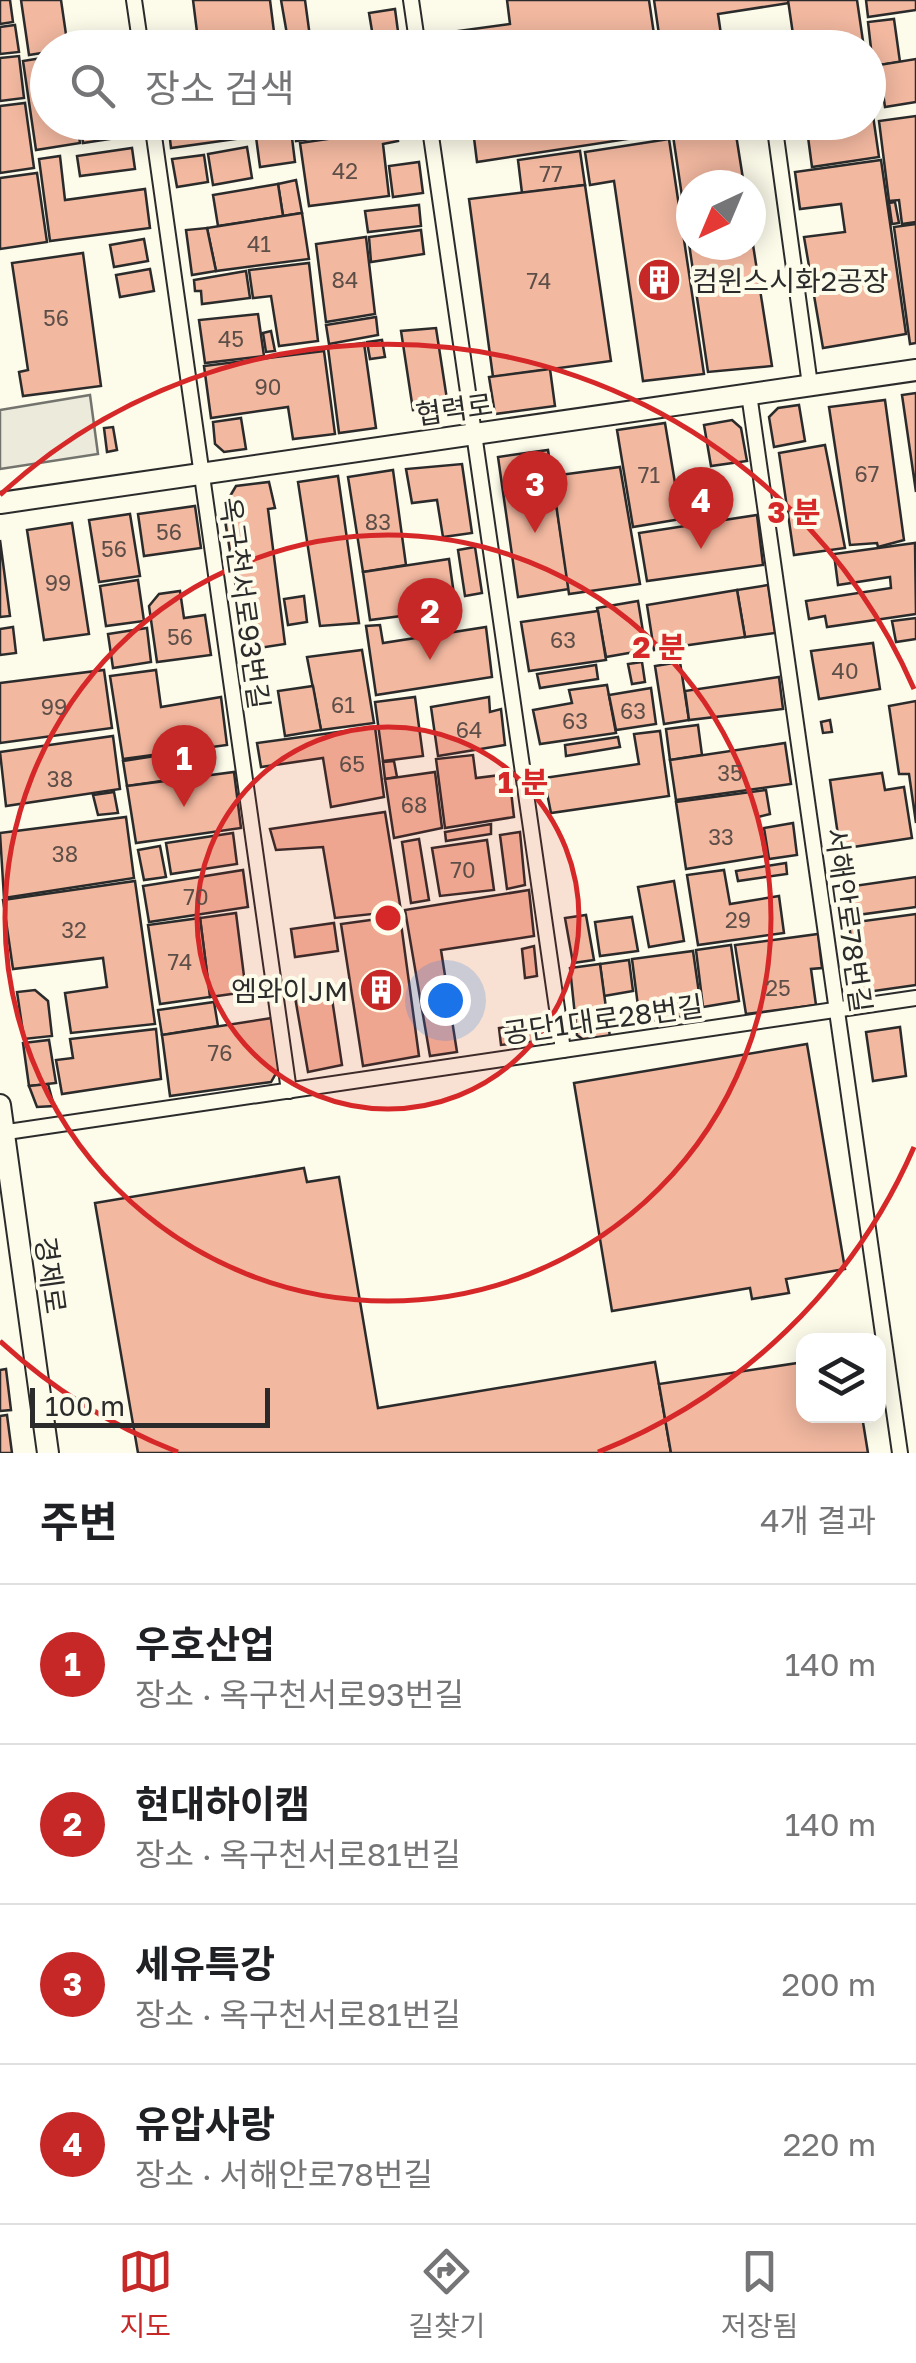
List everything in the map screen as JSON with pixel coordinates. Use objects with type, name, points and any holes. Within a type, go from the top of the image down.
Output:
[{"type":"street","points":[[134,0],[138,30]]},
{"type":"street","points":[[412,0],[416,30]]},
{"type":"street","name":"옥구천서로93번길","points":[[155,140],[288,1090]]},
{"type":"street","points":[[432,140],[564,1050]]},
{"type":"street","points":[[776,140],[810,385]]},
{"type":"street","name":"협력로","points":[[0,503],[916,370]]},
{"type":"street","name":"서해안로78번길","points":[[749,394],[900,1453]]},
{"type":"street","name":"공단1대로28번길","points":[[2,1132],[916,998]]},
{"type":"street","name":"경제로","points":[[0,1105],[48,1453]]},
{"type":"shaded area","points":[[90,395],[98,454],[0,469],[0,410]]},
{"type":"building","points":[[0,0],[10,0],[13,22],[0,24]]},
{"type":"building","points":[[21,0],[61,0],[65,30],[30,30],[29,55]]},
{"type":"building","points":[[193,0],[270,0],[274,30],[197,30]]},
{"type":"building","points":[[281,0],[305,0],[309,30],[286,30]]},
{"type":"building","points":[[507,0],[649,0],[653,30],[466,30],[510,24]]},
{"type":"building","points":[[654,0],[789,3],[718,14],[720,30],[658,30]]},
{"type":"building","points":[[788,0],[857,0],[861,30],[792,30]]},
{"type":"building","points":[[866,0],[916,0],[916,10],[868,17]]},
{"type":"building","points":[[395,9],[398,30],[372,30],[369,13]]},
{"type":"building","points":[[894,19],[900,62],[886,64],[886,30],[869,30],[868,22]]},
{"type":"building","points":[[15,25],[19,52],[0,54],[0,27]]},
{"type":"building","points":[[19,56],[24,98],[0,101],[0,58]]},
{"type":"building","points":[[916,59],[916,102],[886,107],[886,64]]},
{"type":"building","points":[[30,60],[30,109],[23,61]]},
{"type":"building","points":[[25,103],[34,168],[0,173],[0,106]]},
{"type":"building","points":[[916,116],[916,222],[902,224],[899,200],[889,201],[881,140],[886,140],[886,120]]},
{"type":"building","points":[[35,140],[80,140],[80,143],[36,150]]},
{"type":"building","points":[[170,140],[228,140],[171,148]]},
{"type":"building","points":[[256,140],[292,140],[295,162],[260,167]]},
{"type":"building","points":[[398,140],[383,144],[389,196],[309,206],[300,143]]},
{"type":"building","points":[[474,140],[621,140],[477,162]]},
{"type":"building","name":"컴윈스시화2공장","points":[[669,140],[676,186],[676,260],[687,260],[704,374],[643,381],[614,181],[590,185],[585,152]]},
{"type":"building","points":[[674,140],[737,140],[742,170],[678,170]]},
{"type":"building","points":[[808,140],[877,140],[879,157],[812,167]]},
{"type":"building","points":[[247,147],[252,178],[213,185],[208,154]]},
{"type":"building","points":[[132,148],[135,169],[80,176],[77,156]]},
{"type":"building","points":[[580,151],[585,185],[522,193],[518,160]]},
{"type":"building","points":[[204,155],[208,182],[177,187],[172,159]]},
{"type":"building","points":[[60,156],[65,200],[145,189],[150,228],[50,241],[39,159]]},
{"type":"building","points":[[881,160],[906,334],[823,348],[804,237],[845,232],[841,204],[800,209],[795,172]]},
{"type":"building","points":[[419,162],[423,193],[393,197],[389,166]]},
{"type":"building","points":[[37,173],[47,242],[0,249],[0,178]]},
{"type":"building","points":[[296,180],[302,213],[283,216],[278,184]]},
{"type":"building","points":[[278,184],[283,216],[218,226],[213,195]]},
{"type":"building","points":[[585,185],[611,361],[493,377],[469,199]]},
{"type":"building","points":[[895,202],[899,223],[892,224],[889,203]]},
{"type":"building","points":[[419,205],[421,226],[368,232],[365,211]]},
{"type":"building","points":[[302,213],[309,259],[216,271],[207,228]]},
{"type":"building","points":[[916,224],[916,343],[910,344],[894,227]]},
{"type":"building","points":[[207,228],[216,271],[192,275],[186,230]]},
{"type":"building","points":[[421,230],[424,254],[371,262],[369,237]]},
{"type":"building","points":[[366,237],[375,314],[326,322],[316,244]]},
{"type":"building","points":[[144,239],[148,261],[114,267],[110,245]]},
{"type":"building","points":[[83,253],[101,386],[23,396],[19,372],[28,370],[12,263]]},
{"type":"building","points":[[691,260],[755,260],[772,366],[708,372]]},
{"type":"building","points":[[309,263],[318,341],[279,346],[271,296],[253,298],[249,270]]},
{"type":"building","points":[[150,269],[154,291],[120,297],[116,275]]},
{"type":"building","points":[[246,271],[250,298],[202,304],[201,291],[195,291],[194,280]]},
{"type":"building","points":[[258,314],[264,356],[205,363],[199,320]]},
{"type":"building","points":[[376,317],[378,335],[329,344],[326,325]]},
{"type":"building","points":[[436,328],[448,406],[413,410],[401,331]]},
{"type":"building","points":[[271,331],[275,351],[266,352],[263,333]]},
{"type":"building","points":[[382,340],[385,357],[370,359],[367,342]]},
{"type":"building","points":[[364,343],[376,428],[339,433],[328,348]]},
{"type":"building","points":[[324,351],[335,434],[293,439],[288,407],[211,418],[204,366]]},
{"type":"building","points":[[550,369],[555,406],[495,414],[489,377]]},
{"type":"building","points":[[916,393],[916,492],[902,395]]},
{"type":"building","points":[[885,400],[904,540],[878,547],[877,543],[850,545],[829,407]]},
{"type":"building","points":[[799,405],[805,441],[774,447],[769,417],[778,408]]},
{"type":"building","points":[[241,418],[246,449],[224,452],[215,444],[213,422]]},
{"type":"building","points":[[732,420],[741,428],[747,461],[711,466],[704,425]]},
{"type":"building","points":[[665,423],[681,519],[633,527],[617,430]]},
{"type":"building","points":[[113,427],[117,450],[107,452],[104,428]]},
{"type":"building","points":[[825,445],[845,548],[794,555],[779,453]]},
{"type":"building","points":[[548,450],[569,589],[518,597],[498,457]]},
{"type":"building","points":[[462,464],[472,533],[443,537],[437,500],[412,503],[406,469]]},
{"type":"building","points":[[620,467],[640,584],[569,594],[552,476]]},
{"type":"building","points":[[393,470],[406,565],[363,572],[348,477]]},
{"type":"building","points":[[338,476],[359,623],[320,626],[298,482]]},
{"type":"building","points":[[269,482],[275,508],[268,509],[285,644],[246,650],[223,508],[236,486]]},
{"type":"building","points":[[195,506],[201,548],[144,556],[138,514]]},
{"type":"building","points":[[130,514],[140,576],[99,582],[89,520]]},
{"type":"building","points":[[757,515],[763,565],[647,581],[639,533]]},
{"type":"building","points":[[72,523],[89,634],[44,640],[27,530]]},
{"type":"building","points":[[0,540],[10,616],[0,617]]},
{"type":"building","points":[[915,543],[916,614],[827,627],[825,616],[809,619],[806,601],[891,588],[890,577],[838,585],[834,554]]},
{"type":"building","points":[[475,547],[482,593],[465,596],[458,550]]},
{"type":"building","points":[[449,559],[456,609],[370,620],[363,572]]},
{"type":"building","points":[[138,580],[144,621],[106,626],[100,586]]},
{"type":"building","points":[[768,585],[775,633],[745,637],[737,590]]},
{"type":"building","points":[[737,590],[745,637],[654,650],[647,605]]},
{"type":"building","points":[[180,591],[184,618],[205,615],[211,655],[157,662],[149,606],[159,594]]},
{"type":"building","points":[[304,596],[307,622],[288,625],[284,599]]},
{"type":"building","points":[[638,601],[646,650],[606,657],[597,608]]},
{"type":"building","points":[[598,611],[606,660],[529,671],[521,622]]},
{"type":"building","points":[[916,618],[916,639],[896,642],[892,621]]},
{"type":"building","points":[[380,625],[383,643],[486,627],[492,677],[376,695],[366,626]]},
{"type":"building","points":[[13,627],[16,653],[0,655],[0,629]]},
{"type":"building","points":[[147,628],[151,662],[113,668],[108,634]]},
{"type":"building","points":[[873,643],[880,689],[819,699],[811,651]]},
{"type":"building","points":[[362,650],[374,723],[321,730],[307,657]]},
{"type":"building","points":[[642,662],[645,682],[632,684],[628,664]]},
{"type":"building","points":[[680,662],[689,720],[664,724],[655,666]]},
{"type":"building","points":[[596,665],[598,679],[540,688],[537,674]]},
{"type":"building","points":[[104,670],[112,728],[0,743],[0,683]]},
{"type":"building","points":[[156,670],[161,707],[221,697],[227,745],[123,759],[110,676]]},
{"type":"building","points":[[779,677],[783,709],[689,720],[685,691]]},
{"type":"building","points":[[607,685],[616,733],[540,744],[533,710],[572,703],[569,690]]},
{"type":"building","points":[[313,686],[321,730],[285,736],[278,691]]},
{"type":"building","points":[[651,688],[656,724],[616,730],[609,695]]},
{"type":"building","points":[[415,697],[423,756],[383,761],[375,702]]},
{"type":"building","points":[[489,697],[490,712],[501,709],[505,745],[438,756],[431,707]]},
{"type":"building","points":[[916,701],[916,823],[909,774],[899,774],[889,706]]},
{"type":"building","points":[[830,720],[832,732],[823,733],[821,722]]},
{"type":"building","points":[[698,725],[702,755],[670,760],[666,729]]},
{"type":"building","points":[[375,727],[384,797],[331,807],[323,758],[261,767],[257,743]]},
{"type":"building","points":[[660,731],[669,796],[551,813],[544,778],[639,764],[634,734]]},
{"type":"building","points":[[113,736],[120,789],[6,806],[0,752]]},
{"type":"building","points":[[618,737],[620,747],[566,756],[565,745]]},
{"type":"building","points":[[785,743],[791,784],[676,800],[670,760]]},
{"type":"building","points":[[187,751],[190,777],[127,786],[123,761]]},
{"type":"building","points":[[473,755],[476,778],[509,774],[514,817],[445,828],[436,759]]},
{"type":"building","points":[[394,761],[397,777],[385,779],[383,762]]},
{"type":"building","points":[[234,772],[241,828],[136,843],[127,786]]},
{"type":"building","points":[[435,772],[442,828],[394,838],[385,779]]},
{"type":"building","points":[[882,773],[885,790],[904,787],[912,838],[840,849],[830,780]]},
{"type":"building","points":[[766,790],[770,814],[758,817],[765,856],[686,869],[676,802]]},
{"type":"building","points":[[114,792],[118,813],[98,815],[93,795]]},
{"type":"building","points":[[385,812],[401,911],[335,918],[323,847],[276,850],[270,829]]},
{"type":"building","points":[[126,817],[134,878],[4,898],[0,833]]},
{"type":"building","points":[[793,823],[797,855],[769,859],[764,828]]},
{"type":"building","points":[[491,824],[491,834],[446,841],[445,832]]},
{"type":"building","points":[[520,832],[525,885],[507,889],[500,835]]},
{"type":"building","points":[[233,833],[237,864],[171,874],[166,843]]},
{"type":"building","points":[[419,839],[429,900],[411,903],[402,842]]},
{"type":"building","points":[[487,840],[494,890],[440,896],[432,848]]},
{"type":"building","points":[[160,846],[166,877],[144,880],[138,850]]},
{"type":"building","points":[[786,863],[787,874],[738,881],[736,871]]},
{"type":"building","points":[[243,870],[248,907],[149,922],[143,886]]},
{"type":"building","points":[[724,870],[730,904],[779,896],[784,933],[698,945],[687,875]]},
{"type":"building","points":[[916,877],[916,907],[850,916],[847,887]]},
{"type":"building","points":[[135,881],[155,1024],[71,1033],[65,993],[107,987],[103,958],[13,969],[3,900]]},
{"type":"building","points":[[674,881],[684,941],[649,947],[638,887]]},
{"type":"building","points":[[529,890],[534,936],[441,950],[457,1052],[430,1056],[405,910]]},
{"type":"building","points":[[236,913],[246,992],[210,997],[200,918]]},
{"type":"building","points":[[916,914],[916,985],[867,992],[857,987],[849,923]]},
{"type":"building","points":[[586,915],[594,960],[573,963],[565,918]]},
{"type":"building","name":"엠와이JM","points":[[400,916],[419,1056],[363,1066],[341,924]]},
{"type":"building","points":[[632,917],[638,951],[600,956],[595,922]]},
{"type":"building","points":[[200,918],[210,997],[160,1004],[148,925]]},
{"type":"building","points":[[334,923],[338,951],[295,957],[291,929]]},
{"type":"building","points":[[818,934],[822,968],[811,969],[816,1005],[746,1014],[735,945]]},
{"type":"building","points":[[731,945],[739,1001],[703,1007],[696,950]]},
{"type":"building","points":[[534,946],[537,976],[525,978],[522,949]]},
{"type":"building","points":[[693,951],[702,1014],[640,1022],[632,959]]},
{"type":"building","points":[[629,960],[633,991],[604,996],[600,964]]},
{"type":"building","points":[[600,964],[610,1037],[585,1041],[577,1035],[570,968]]},
{"type":"building","points":[[35,990],[48,1001],[52,1036],[24,1039],[17,992]]},
{"type":"building","points":[[331,992],[342,1065],[308,1072],[295,997]]},
{"type":"building","points":[[214,1002],[218,1026],[162,1035],[158,1010]]},
{"type":"building","points":[[272,1018],[279,1068],[271,1082],[170,1096],[162,1035]]},
{"type":"building","points":[[538,1023],[540,1041],[501,1045],[499,1028]]},
{"type":"building","points":[[900,1027],[906,1076],[873,1081],[866,1032]]},
{"type":"building","points":[[156,1029],[161,1079],[62,1094],[56,1060],[73,1058],[70,1039]]},
{"type":"building","points":[[49,1040],[56,1083],[29,1086],[23,1043]]},
{"type":"building","points":[[807,1044],[845,1269],[786,1279],[789,1293],[752,1299],[750,1288],[612,1311],[574,1083]]},
{"type":"building","points":[[48,1084],[54,1106],[37,1107],[29,1086]]},
{"type":"building","points":[[304,1168],[307,1182],[339,1177],[378,1408],[655,1362],[671,1453],[138,1453],[95,1203]]},
{"type":"building","points":[[796,1363],[796,1423],[863,1423],[868,1453],[671,1453],[659,1384]]},
{"type":"building","points":[[6,1369],[11,1410],[0,1411],[0,1370]]},
{"type":"building","points":[[7,1415],[12,1453],[0,1453],[0,1416]]},
{"type":"place","name":"컴윈스시화2공장","points":[[659,280]]},
{"type":"place","name":"세유특강","points":[[535,533]]},
{"type":"place","name":"유압사랑","points":[[701,549]]},
{"type":"place","name":"현대하이캠","points":[[430,660]]},
{"type":"place","name":"우호산업","points":[[184,807]]},
{"type":"place","name":"엠와이JM","points":[[381,990]]}]
